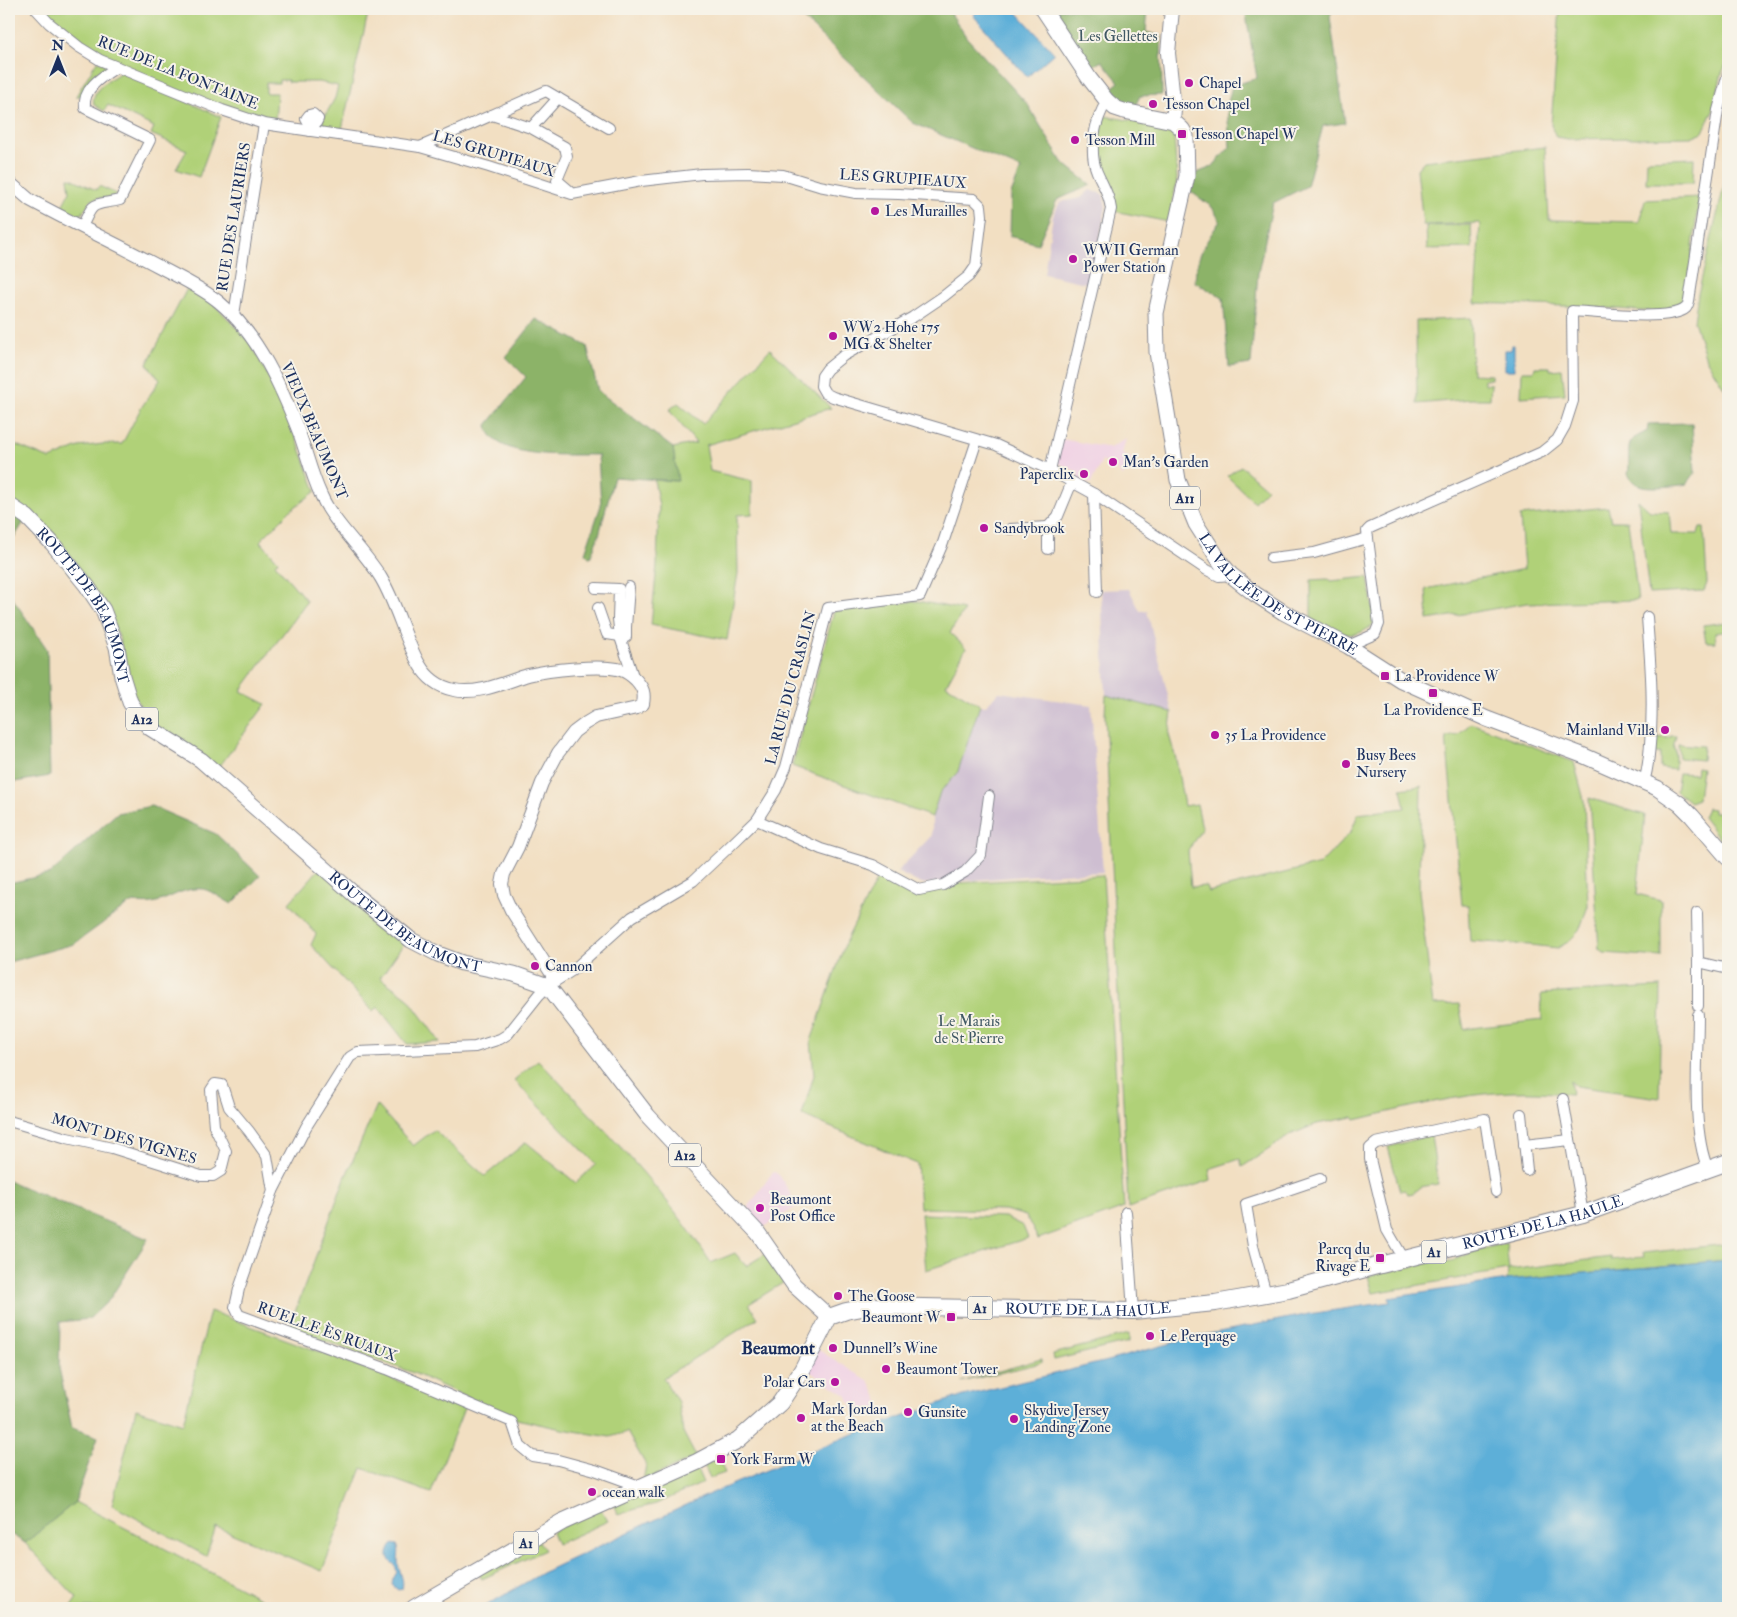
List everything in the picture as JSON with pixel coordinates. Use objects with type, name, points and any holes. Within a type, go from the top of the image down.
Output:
[{"type":"highway","name":"ROUTE DE LA HAULE","points":[[829,1318],[846,1311],[873,1306],[1132,1311],[1198,1306],[1288,1290],[1583,1214],[1728,1162]]},
{"type":"highway","name":"A1","points":[[414,1608],[562,1522],[720,1451],[738,1440],[780,1403],[802,1370],[829,1318]]},
{"type":"main road","points":[[1043,9],[1107,102],[1115,108],[1124,111],[1173,121],[1174,110],[1168,53],[1172,9]]},
{"type":"main road","name":"LA VALLÉE DE ST PIERRE","points":[[1173,121],[1182,129],[1186,136],[1187,176],[1156,313],[1157,352],[1178,480],[1200,532],[1221,563],[1255,594],[1283,612],[1348,646],[1402,680],[1488,719],[1574,752],[1657,788],[1680,804],[1728,858]]},
{"type":"main road","name":"ROUTE DE BEAUMONT","points":[[9,505],[27,517],[52,543],[87,586],[103,610],[112,632],[130,702],[138,715],[150,728],[201,760],[355,895],[411,940],[438,954],[462,963],[514,974],[548,986]]},
{"type":"main road","name":"A12","points":[[548,986],[648,1116],[758,1234],[794,1285],[829,1318]]},
{"type":"street","name":"RUE DE LA FONTAINE","points":[[36,9],[49,23],[79,47],[100,60],[222,110],[264,124]]},
{"type":"street","points":[[82,227],[95,204],[120,200],[150,140],[85,108],[84,101],[91,87],[117,67]]},
{"type":"street","points":[[1348,646],[1375,634],[1379,624],[1367,531],[1370,528],[1542,452],[1557,440],[1565,426],[1573,401],[1572,311],[1661,316],[1676,313],[1686,308],[1689,301],[1718,110],[1728,74]]},
{"type":"street","points":[[420,147],[546,91],[609,128]]},
{"type":"street","points":[[531,128],[558,98]]},
{"type":"street","points":[[1050,470],[1111,209],[1107,189],[1097,171],[1092,153],[1102,110],[1107,102]]},
{"type":"street","points":[[492,115],[531,128],[565,147],[567,156],[557,180],[572,194]]},
{"type":"street","name":"LES GRUPIEAUX","points":[[264,124],[310,129],[420,147],[489,166],[572,194],[641,181],[702,174],[748,173],[783,175],[819,186],[856,193],[974,199],[981,206],[982,216],[976,266],[969,276],[956,288],[913,317],[843,356],[827,369],[822,376],[821,386],[834,397],[996,445],[1050,470],[1094,494],[1207,570],[1219,576],[1232,575]]},
{"type":"street","name":"RUE DES LAURIERS","points":[[234,315],[264,124]]},
{"type":"street","name":"VIEUX BEAUMONT","points":[[9,182],[30,200],[185,280],[218,301],[234,315],[254,341],[280,389],[321,495],[381,578],[398,612],[411,647],[421,667],[431,680],[454,690],[470,691],[492,687],[543,671],[605,668],[621,670],[633,676]]},
{"type":"street","name":"LA RUE DU CRASLIN","points":[[548,986],[573,970],[632,917],[693,881],[757,820],[776,790],[786,768],[828,608],[920,596],[942,543],[976,440]]},
{"type":"street","points":[[1048,549],[1048,527],[1058,516],[1072,482]]},
{"type":"street","points":[[1094,494],[1096,592]]},
{"type":"street","points":[[1010,529],[1048,527]]},
{"type":"street","points":[[1271,558],[1314,553],[1368,538]]},
{"type":"street","points":[[598,608],[607,634],[626,637],[629,587]]},
{"type":"street","points":[[548,986],[553,976],[511,910],[504,895],[502,884],[504,874],[518,847],[542,783],[558,753],[574,732],[586,722],[596,717],[636,708],[643,704],[644,691],[633,676],[620,637],[618,619],[619,588],[596,588]]},
{"type":"street","points":[[1644,782],[1648,770],[1652,722],[1652,682],[1647,617]]},
{"type":"street","points":[[757,820],[821,849],[872,865],[919,890],[943,885],[965,872],[981,855],[989,796]]},
{"type":"street","points":[[1697,913],[1698,1116],[1704,1158],[1708,1169]]},
{"type":"street","points":[[1698,962],[1728,969]]},
{"type":"street","name":"RUELLE ÈS RUAUX","points":[[548,986],[508,1034],[483,1045],[358,1052],[350,1057],[306,1127],[273,1190],[239,1289],[235,1307],[239,1315],[387,1369],[512,1422],[520,1446],[532,1456],[558,1460],[595,1470],[642,1487]]},
{"type":"street","name":"MONT DES VIGNES","points":[[9,1121],[67,1138],[112,1148],[201,1176],[213,1176],[222,1171],[226,1151],[214,1126],[211,1090],[215,1084],[222,1085],[229,1107],[250,1131],[267,1156],[273,1190]]},
{"type":"street","points":[[1563,1099],[1583,1214]]},
{"type":"street","points":[[1521,1114],[1526,1170]]},
{"type":"street","points":[[1404,1260],[1388,1230],[1369,1155],[1370,1148],[1376,1143],[1485,1119],[1496,1192]]},
{"type":"street","points":[[1524,1145],[1570,1140]]},
{"type":"street","points":[[1266,1294],[1253,1246],[1246,1204],[1320,1179]]},
{"type":"street","points":[[1126,1212],[1132,1311]]},
{"type":"shaded area","points":[[1090,190],[1103,194],[1106,207],[1090,284],[1044,274],[1053,216],[1060,202],[1081,198]]},
{"type":"shaded area","points":[[1062,439],[1110,448],[1126,439],[1122,454],[1135,460],[1135,466],[1122,476],[1115,466],[1102,461],[1091,483],[1085,483],[1077,478],[1078,472],[1056,462]]},
{"type":"shaded area","points":[[1129,589],[1140,611],[1147,611],[1172,712],[1106,695],[1101,590]]},
{"type":"shaded area","points":[[999,692],[1091,705],[1103,872],[921,884],[897,872],[932,835],[932,817],[940,792],[957,774],[980,705],[985,706]]},
{"type":"shaded area","points":[[775,1172],[780,1176],[798,1206],[764,1227],[749,1211],[749,1206],[772,1173]]},
{"type":"shaded area","points":[[817,1349],[869,1381],[881,1406],[880,1409],[858,1417],[846,1395],[806,1369]]},
{"type":"green space","points":[[36,9],[369,9],[342,129],[325,128],[321,123],[335,98],[338,86],[319,82],[288,82],[288,80],[279,80],[279,83],[266,83],[266,93],[277,93],[275,124],[264,124],[100,60]]},
{"type":"green space","points":[[793,9],[948,9],[967,38],[1028,105],[1062,162],[1091,185],[1057,200],[1038,244],[1010,236],[1011,194],[1021,169],[913,123]]},
{"type":"green space","name":"Les Gellettes","points":[[1051,9],[1148,9],[1146,32],[1161,36],[1162,95],[1140,96],[1134,108],[1119,103],[1107,92],[1119,82],[1102,61],[1089,68]]},
{"type":"green space","points":[[1245,9],[1333,9],[1330,17],[1345,123],[1323,126],[1307,186],[1273,203],[1258,273],[1251,364],[1229,367],[1223,298],[1195,282],[1200,256],[1206,242],[1220,221],[1212,207],[1190,191],[1194,174],[1212,167],[1230,147],[1227,106],[1232,86],[1257,78]]},
{"type":"green space","points":[[1560,9],[1728,9],[1728,60],[1722,73],[1713,110],[1703,132],[1691,137],[1568,139],[1556,137],[1551,125]]},
{"type":"green space","points":[[97,61],[110,66],[81,96],[76,96]]},
{"type":"green space","points":[[121,72],[221,117],[199,177],[176,169],[187,150],[151,134],[154,127],[108,105],[104,111],[94,105],[95,94],[98,90]]},
{"type":"green space","points":[[1104,116],[1164,126],[1171,131],[1174,138],[1177,179],[1169,222],[1114,211],[1114,192],[1097,159]]},
{"type":"green space","points":[[1545,147],[1549,220],[1639,222],[1645,200],[1699,197],[1688,288],[1683,303],[1669,310],[1642,311],[1595,307],[1475,303],[1480,223],[1423,225],[1417,169],[1424,161]]},
{"type":"green space","points":[[1694,158],[1693,183],[1646,183],[1647,160]]},
{"type":"green space","points":[[1728,174],[1728,394],[1706,359],[1694,321],[1698,294]]},
{"type":"green space","points":[[68,178],[96,190],[99,186],[117,194],[111,197],[92,200],[81,215],[75,216],[60,210],[70,191]]},
{"type":"green space","points":[[1471,225],[1472,248],[1427,249],[1426,226]]},
{"type":"green space","points":[[188,287],[211,301],[250,342],[285,408],[316,491],[291,510],[260,541],[278,561],[275,564],[307,601],[241,691],[266,704],[219,767],[155,726],[132,694],[118,633],[9,498],[9,442],[50,459],[79,447],[122,444],[141,408],[160,380],[147,364]]},
{"type":"green space","points":[[1471,318],[1472,374],[1491,375],[1491,379],[1484,379],[1484,384],[1491,384],[1490,399],[1417,404],[1416,321]]},
{"type":"green space","points":[[536,319],[587,346],[598,391],[673,448],[678,481],[614,477],[599,535],[590,558],[585,553],[601,505],[598,455],[552,455],[517,450],[503,445],[492,437],[487,425],[526,377],[506,357]]},
{"type":"green space","points":[[770,349],[831,408],[706,445],[710,471],[752,481],[752,514],[737,515],[738,573],[727,640],[651,625],[657,565],[659,506],[654,480],[677,481],[673,448],[696,443],[669,410],[678,403],[703,424]]},
{"type":"green space","points":[[1535,367],[1550,367],[1550,370],[1562,369],[1565,394],[1521,397],[1522,371],[1534,371]]},
{"type":"green space","points":[[1692,423],[1695,473],[1687,484],[1649,487],[1634,482],[1628,474],[1629,446],[1633,439],[1647,431],[1648,424]]},
{"type":"green space","points":[[1241,466],[1267,489],[1254,502],[1227,476]]},
{"type":"green space","points":[[1638,500],[1650,511],[1669,512],[1671,534],[1698,534],[1700,528],[1704,528],[1707,583],[1704,591],[1649,594]]},
{"type":"green space","points":[[9,505],[27,517],[9,546]]},
{"type":"green space","points":[[1608,507],[1611,521],[1628,521],[1638,600],[1527,603],[1428,620],[1426,589],[1524,569],[1520,516]]},
{"type":"green space","points":[[1368,577],[1375,622],[1367,629],[1359,633],[1344,634],[1311,619],[1311,580],[1328,579],[1331,581]]},
{"type":"green space","points":[[9,593],[47,649],[50,776],[9,783]]},
{"type":"green space","points":[[918,601],[964,610],[950,633],[966,648],[946,685],[980,705],[957,774],[940,792],[932,817],[792,766],[834,611]]},
{"type":"green space","points":[[1728,622],[1728,631],[1715,633],[1716,642],[1706,642],[1703,625]]},
{"type":"green space","points":[[1106,695],[1172,712],[1169,735],[1176,759],[1184,806],[1197,804],[1202,828],[1188,851],[1191,887],[1206,886],[1208,892],[1320,864],[1351,832],[1358,814],[1405,808],[1401,789],[1421,786],[1419,891],[1433,1005],[1459,1004],[1464,1029],[1542,1020],[1541,994],[1661,987],[1659,1098],[1576,1086],[1570,1081],[1572,1094],[1541,1092],[1491,1093],[1432,1102],[1355,1120],[1353,1117],[1317,1124],[1292,1134],[1242,1167],[1240,1159],[1209,1169],[1211,1180],[1128,1208],[1105,715]]},
{"type":"green space","points":[[1471,723],[1574,762],[1584,800],[1588,906],[1579,931],[1568,942],[1558,948],[1470,941],[1468,905],[1462,905],[1446,737],[1458,735]]},
{"type":"green space","points":[[1671,736],[1676,736],[1673,749],[1675,749],[1675,770],[1660,768],[1660,753],[1651,753],[1651,737],[1670,738]]},
{"type":"green space","points":[[1678,744],[1703,746],[1702,760],[1679,758]]},
{"type":"green space","points":[[1697,767],[1702,768],[1698,799],[1690,802],[1676,791],[1679,773],[1696,774]]},
{"type":"green space","points":[[1589,798],[1645,815],[1637,894],[1661,900],[1661,957],[1604,953],[1599,949]]},
{"type":"green space","points":[[151,806],[216,834],[260,876],[232,904],[203,889],[185,891],[153,903],[134,902],[74,944],[9,962],[9,883],[50,874],[117,813]]},
{"type":"green space","points":[[1707,808],[1713,809],[1713,812],[1728,812],[1728,839],[1722,842],[1703,817]]},
{"type":"green space","points":[[319,869],[405,942],[380,978],[407,997],[440,1042],[407,1044],[378,1007],[373,1011],[311,945],[316,934],[289,903]]},
{"type":"green space","name":"Le Marais de St Pierre","points":[[880,873],[920,895],[958,883],[1103,875],[1124,1208],[1038,1239],[1026,1216],[1005,1210],[920,1208],[917,1164],[802,1115],[814,1075],[811,1041],[846,941]]},
{"type":"green space","points":[[538,1060],[630,1157],[693,1235],[711,1263],[735,1253],[746,1266],[767,1253],[786,1281],[749,1304],[758,1318],[663,1378],[678,1402],[683,1432],[696,1457],[643,1481],[646,1465],[627,1432],[610,1437],[512,1418],[416,1374],[289,1328],[345,1178],[377,1105],[413,1146],[434,1130],[485,1176],[526,1142],[576,1183],[596,1164],[514,1080]]},
{"type":"green space","points":[[1431,1135],[1438,1184],[1420,1187],[1413,1193],[1408,1194],[1404,1190],[1400,1191],[1388,1147]]},
{"type":"green space","points":[[9,1181],[148,1239],[109,1300],[89,1319],[60,1322],[59,1368],[72,1428],[98,1437],[75,1502],[25,1543],[9,1533]]},
{"type":"green space","points":[[921,1214],[1005,1217],[1023,1226],[1028,1238],[926,1270]]},
{"type":"green space","points":[[1506,1243],[1509,1270],[1611,1257],[1611,1260],[1644,1257],[1643,1253],[1728,1244],[1728,1260],[1507,1280],[1508,1270],[1373,1293],[1368,1276],[1428,1263],[1452,1261],[1478,1250]]},
{"type":"green space","points":[[210,1311],[465,1406],[431,1493],[362,1468],[322,1571],[216,1527],[206,1556],[112,1505],[136,1409],[183,1424]]},
{"type":"green space","points":[[1129,1334],[1129,1342],[1054,1360],[1053,1354]]},
{"type":"green space","points":[[1041,1359],[1041,1363],[961,1382]]},
{"type":"green space","points":[[719,1459],[725,1473],[710,1478],[704,1465]]},
{"type":"green space","points":[[697,1469],[703,1483],[656,1504],[618,1515],[612,1502]]},
{"type":"green space","points":[[75,1502],[279,1608],[70,1608],[77,1598],[25,1543]]},
{"type":"green space","points":[[600,1508],[608,1521],[557,1544],[552,1532]]},
{"type":"green space","points":[[537,1539],[545,1550],[482,1579],[478,1573]]},
{"type":"water","points":[[980,9],[1014,9],[1054,53],[1027,77],[973,15]]},
{"type":"water","points":[[1512,345],[1514,345],[1514,370],[1505,370],[1505,350],[1511,350]]},
{"type":"water","points":[[1728,1260],[1728,1608],[482,1608],[542,1573],[712,1493],[840,1439],[955,1398],[1107,1361],[1194,1337],[1309,1314],[1390,1302],[1389,1298],[1507,1280]]},
{"type":"water","points":[[393,1544],[397,1545],[398,1565],[403,1582],[402,1589],[398,1590],[392,1585],[397,1572],[395,1565],[388,1555]]},
{"type":"place","name":"Chapel","points":[[1189,83]]},
{"type":"place","name":"Tesson Chapel","points":[[1153,104]]},
{"type":"place","name":"Tesson Chapel W","points":[[1182,134]]},
{"type":"place","name":"Tesson Mill","points":[[1075,140]]},
{"type":"place","name":"Les Murailles","points":[[875,211]]},
{"type":"place","name":"WWII German Power Station","points":[[1073,259]]},
{"type":"place","name":"WW2 Hohe 175 MG & Shelter","points":[[833,336]]},
{"type":"place","name":"Man's Garden","points":[[1113,462]]},
{"type":"place","name":"Paperclix","points":[[1084,474]]},
{"type":"place","name":"Sandybrook","points":[[984,528]]},
{"type":"place","name":"La Providence W","points":[[1385,676]]},
{"type":"place","name":"La Providence E","points":[[1433,693]]},
{"type":"place","name":"Mainland Villa","points":[[1665,730]]},
{"type":"place","name":"35 La Providence","points":[[1215,735]]},
{"type":"place","name":"Busy Bees Nursery","points":[[1346,764]]},
{"type":"place","name":"Cannon","points":[[535,966]]},
{"type":"place","name":"Beaumont Post Office","points":[[760,1208]]},
{"type":"place","name":"Parcq du Rivage E","points":[[1380,1258]]},
{"type":"place","name":"The Goose","points":[[838,1296]]},
{"type":"place","name":"Beaumont W","points":[[951,1317]]},
{"type":"place","name":"Le Perquage","points":[[1150,1336]]},
{"type":"place","name":"Dunnell's Wine","points":[[833,1348]]},
{"type":"place","name":"Beaumont Tower","points":[[886,1369]]},
{"type":"place","name":"Polar Cars","points":[[835,1382]]},
{"type":"place","name":"Gunsite","points":[[908,1412]]},
{"type":"place","name":"Mark Jordan at the Beach","points":[[801,1418]]},
{"type":"place","name":"Skydive Jersey Landing Zone","points":[[1014,1419]]},
{"type":"place","name":"York Farm W","points":[[721,1459]]},
{"type":"place","name":"ocean walk","points":[[592,1492]]},
{"type":"district","name":"Beaumont","points":[[778,1348]]}]
